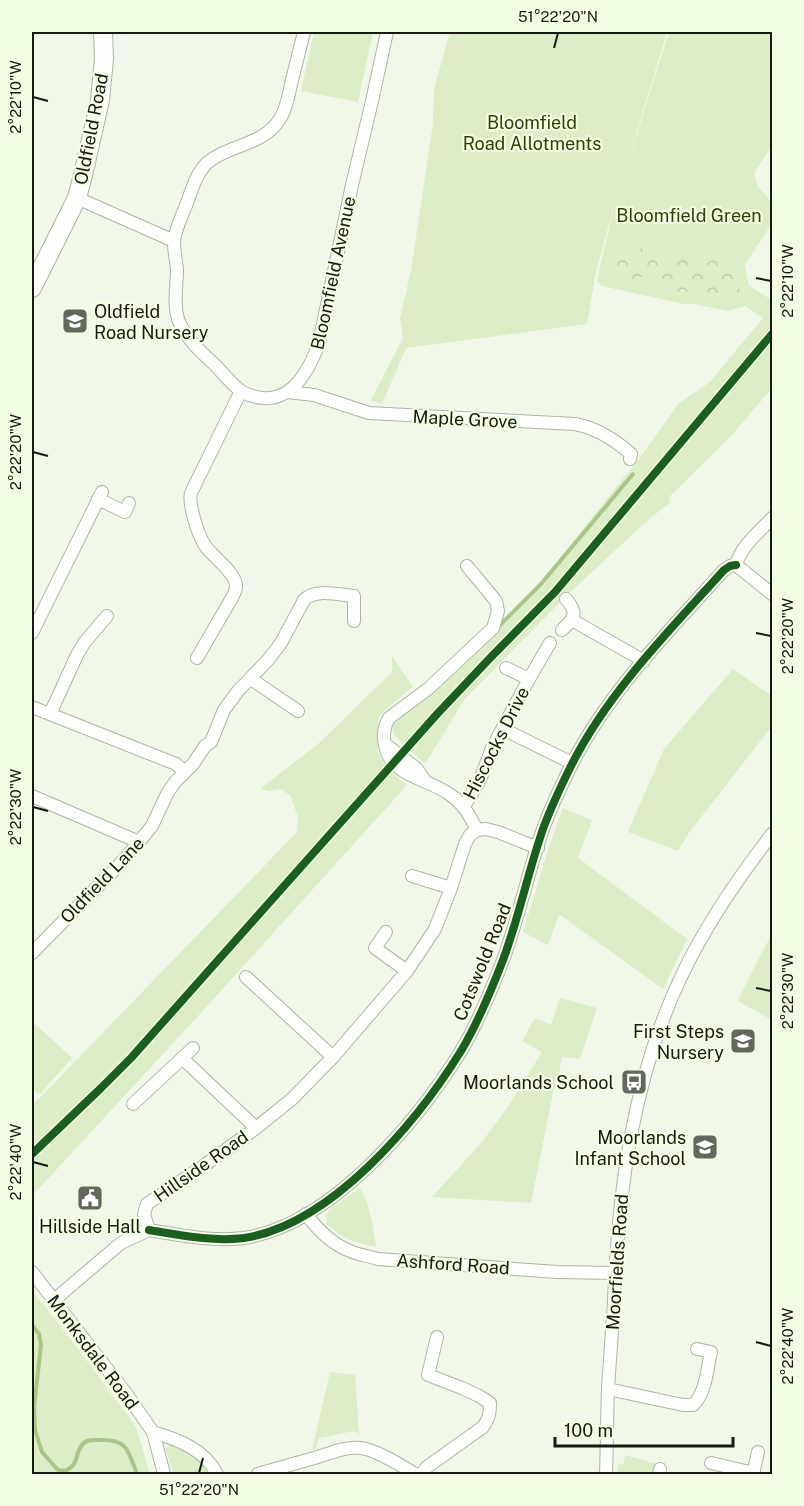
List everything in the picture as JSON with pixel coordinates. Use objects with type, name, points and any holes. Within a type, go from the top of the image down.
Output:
[{"type":"main road","name":"Oldfield Road","points":[[32,288],[76,198],[83,175],[100,100],[104,59],[103,32]]},
{"type":"street","points":[[288,393],[267,399],[241,391],[193,344],[178,320],[175,302],[177,278],[174,241],[200,171],[215,158],[262,137],[280,120],[288,99],[304,32]]},
{"type":"street","name":"Bloomfield Avenue","points":[[288,393],[309,368],[319,343],[387,32]]},
{"type":"street","points":[[76,198],[174,241]]},
{"type":"street","points":[[197,658],[236,587],[234,579],[204,544],[190,499],[241,391]]},
{"type":"street","name":"Maple Grove","points":[[288,393],[314,395],[369,413],[575,423],[600,432],[618,443],[631,454],[630,459]]},
{"type":"street","points":[[32,633],[100,496],[125,512],[129,503]]},
{"type":"street","points":[[772,518],[743,549],[736,565],[772,594]]},
{"type":"street","name":"Cotswold Road","points":[[149,1230],[207,1239],[243,1238],[274,1231],[334,1196],[390,1146],[461,1050],[479,1015],[503,960],[544,828],[572,763],[603,711],[644,661],[724,570],[736,565]]},
{"type":"street","name":"Hiscocks Drive","points":[[467,566],[496,601],[498,611],[493,628],[429,688],[389,718],[384,729],[389,759],[409,775],[449,793],[464,806],[477,830]]},
{"type":"street","name":"Oldfield Lane","points":[[32,954],[123,861],[152,826],[168,792],[211,742],[224,710],[281,643],[304,600],[316,593],[354,596],[354,621]]},
{"type":"street","points":[[562,630],[572,620],[574,613],[566,599]]},
{"type":"street","points":[[50,714],[77,655],[106,616]]},
{"type":"street","points":[[572,620],[644,661]]},
{"type":"street","name":"Hiscocks Drive","points":[[464,806],[480,780],[492,748],[550,643]]},
{"type":"street","name":"Hiscocks Drive","points":[[506,668],[529,679]]},
{"type":"street","points":[[251,679],[298,711]]},
{"type":"street","points":[[32,707],[176,764],[185,772]]},
{"type":"street","points":[[503,729],[572,763]]},
{"type":"street","points":[[32,796],[139,842]]},
{"type":"street","points":[[477,830],[486,829],[498,832],[537,848]]},
{"type":"street","name":"Hillside Road","points":[[54,1300],[121,1244],[149,1230],[144,1214],[147,1204],[256,1128],[292,1099],[333,1057],[407,971],[435,929],[465,844],[470,835],[477,830]]},
{"type":"street","name":"Moorfields Road","points":[[606,1474],[608,1389],[620,1203],[628,1145],[640,1095],[660,1027],[682,974],[714,914],[772,834]]},
{"type":"street","points":[[412,876],[451,888]]},
{"type":"street","points":[[386,932],[375,948],[407,971]]},
{"type":"street","points":[[246,977],[333,1057]]},
{"type":"street","points":[[133,1104],[193,1048]]},
{"type":"street","name":"Hillside Road","points":[[182,1058],[256,1128]]},
{"type":"street","name":"Ashford Road","points":[[306,1214],[314,1225],[349,1251],[378,1259],[556,1272],[615,1273]]},
{"type":"street","name":"Monksdale Road","points":[[32,1272],[153,1432],[164,1474]]},
{"type":"street","points":[[421,1474],[426,1467],[483,1427],[490,1412],[490,1403],[479,1396],[428,1375],[437,1337]]},
{"type":"street","points":[[608,1389],[683,1405],[693,1405],[698,1400],[717,1353],[697,1349]]},
{"type":"street","points":[[153,1432],[179,1440],[201,1454],[217,1474]]},
{"type":"street","points":[[258,1474],[339,1449],[362,1448],[386,1457],[415,1474]]},
{"type":"street","points":[[711,1463],[754,1474],[758,1452]]},
{"type":"green space","points":[[314,32],[373,32],[358,102],[301,91]]},
{"type":"green space","points":[[450,32],[667,32],[620,187],[669,32],[772,32],[772,146],[754,173],[758,187],[772,203],[772,223],[745,265],[749,286],[772,300],[772,388],[732,435],[669,497],[671,502],[649,519],[563,599],[464,700],[425,764],[394,735],[391,720],[464,665],[534,591],[641,456],[679,403],[710,382],[763,318],[745,306],[727,311],[602,286],[597,281],[616,198],[596,272],[587,324],[406,348],[382,404],[371,400],[403,338],[400,318],[411,271],[433,123],[434,89]]},
{"type":"green space","points":[[643,248],[671,253],[699,267],[715,259],[726,260],[735,270],[741,295],[721,298],[683,291],[669,293],[644,276],[630,281],[618,276],[612,264],[624,255]]},
{"type":"green space","points":[[392,656],[413,687],[378,718],[377,751],[386,768],[407,785],[32,1196],[32,1106],[297,832],[298,817],[290,795],[280,789],[269,791],[260,789],[318,744],[392,672]]},
{"type":"green space","points":[[733,669],[772,696],[772,726],[688,834],[678,851],[628,832],[664,749]]},
{"type":"green space","points":[[563,808],[592,820],[578,858],[687,939],[663,989],[559,914],[548,945],[523,932]]},
{"type":"green space","points":[[772,934],[772,1020],[738,1001]]},
{"type":"green space","points":[[560,998],[597,1008],[580,1059],[562,1057],[531,1203],[432,1197],[482,1142],[509,1105],[542,1052],[522,1041],[535,1018],[551,1025]]},
{"type":"green space","points":[[32,1021],[72,1058],[39,1095],[32,1088]]},
{"type":"green space","points":[[360,1188],[369,1209],[376,1247],[350,1240],[327,1224],[326,1215],[332,1207]]},
{"type":"green space","points":[[32,1291],[136,1427],[150,1474],[32,1474]]},
{"type":"green space","points":[[330,1372],[355,1375],[359,1434],[354,1431],[319,1438],[316,1449],[312,1450]]},
{"type":"green space","points":[[172,1444],[178,1445],[208,1467],[212,1474],[174,1474],[165,1448]]},
{"type":"green space","points":[[625,1455],[657,1464],[654,1474],[617,1474],[618,1464],[623,1465]]},
{"type":"waterway","points":[[497,628],[541,584],[633,474]]},
{"type":"waterway","points":[[32,1325],[39,1334],[41,1345],[34,1407],[35,1430],[42,1452],[58,1470],[65,1471],[73,1465],[84,1443],[90,1440],[109,1440],[122,1444],[126,1448],[137,1474]]},
{"type":"cycle path","points":[[32,1154],[131,1058],[438,713],[555,592],[772,334]]},
{"type":"cycle path","points":[[149,1230],[220,1239],[244,1238],[276,1229],[308,1213],[339,1192],[396,1138],[443,1079],[479,1018],[509,944],[546,821],[587,737],[622,686],[642,662],[724,570],[736,565]]},
{"type":"place","name":"Oldfield Road Nursery","points":[[75,321]]},
{"type":"place","name":"First Steps Nursery","points":[[743,1041]]},
{"type":"place","name":"Moorlands School","points":[[634,1082]]},
{"type":"place","name":"Moorlands Infant School","points":[[705,1147]]},
{"type":"place","name":"Hillside Hall","points":[[90,1198]]},
{"type":"park label","name":"Bloomfield Road Allotments","points":[[532,132]]},
{"type":"park label","name":"Bloomfield Green","points":[[689,215]]}]
